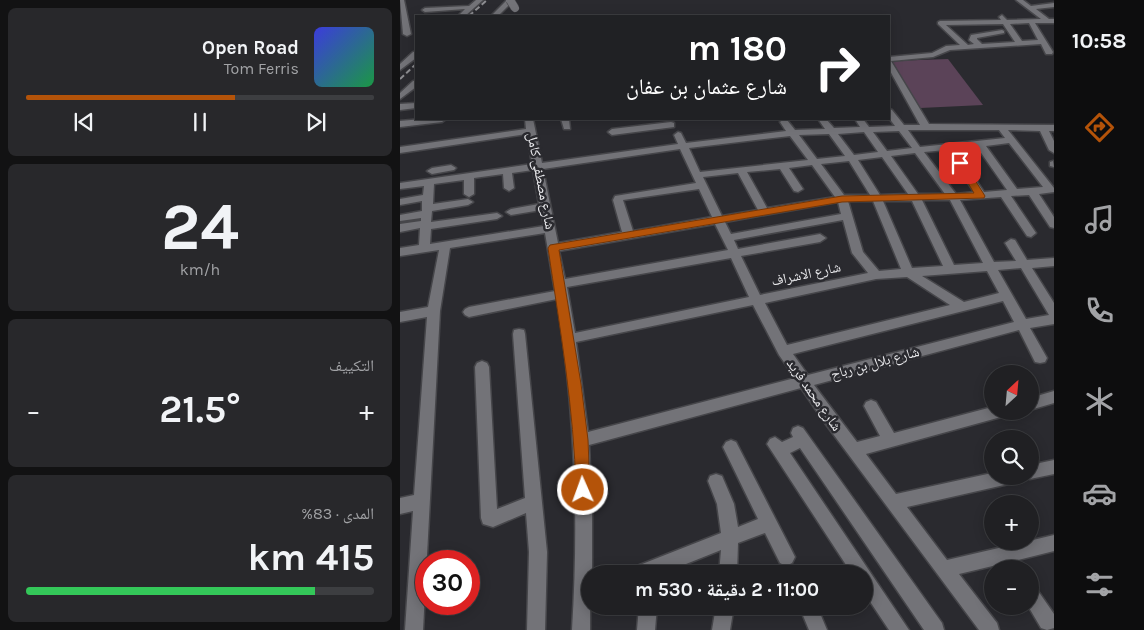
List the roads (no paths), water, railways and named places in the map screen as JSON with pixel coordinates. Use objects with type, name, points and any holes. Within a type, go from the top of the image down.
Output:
[{"type":"street","points":[[401,0],[404,34]]},
{"type":"street","points":[[456,15],[475,0]]},
{"type":"street","points":[[462,15],[480,0]]},
{"type":"street","points":[[1020,0],[1050,20]]},
{"type":"street","points":[[491,15],[508,1]]},
{"type":"street","points":[[508,1],[515,8],[516,15]]},
{"type":"street","points":[[495,15],[508,1]]},
{"type":"street","points":[[508,1],[510,15]]},
{"type":"street","points":[[1031,8],[1054,5]]},
{"type":"street","points":[[425,10],[466,7]]},
{"type":"street","points":[[999,14],[1006,20],[1020,44]]},
{"type":"street","points":[[967,16],[980,15],[982,22]]},
{"type":"street","points":[[942,25],[1006,20],[1050,20]]},
{"type":"street","points":[[1030,20],[1049,52]]},
{"type":"street","points":[[942,25],[957,27]]},
{"type":"street","points":[[942,25],[966,47]]},
{"type":"street","points":[[980,46],[973,40],[973,36],[1002,32]]},
{"type":"street","points":[[890,58],[933,56],[947,49],[1002,43],[1043,42]]},
{"type":"street","points":[[400,62],[415,49]]},
{"type":"street","points":[[400,68],[415,55]]},
{"type":"street","points":[[890,66],[926,127]]},
{"type":"street","points":[[406,96],[415,84]]},
{"type":"street","points":[[400,107],[415,106]]},
{"type":"street","points":[[890,113],[953,197],[1040,358]]},
{"type":"street","points":[[400,124],[434,120]]},
{"type":"street","points":[[823,120],[851,157],[877,198],[908,272],[962,306]]},
{"type":"street","points":[[860,120],[915,198],[950,269]]},
{"type":"street","points":[[784,122],[842,199],[858,253],[876,275]]},
{"type":"street","points":[[400,150],[530,125]]},
{"type":"street","name":"شارع مصطفى كامل","points":[[530,125],[561,289],[581,440],[586,565]]},
{"type":"street","points":[[435,176],[469,176],[537,166],[632,141],[677,135],[792,133],[926,127],[1054,128]]},
{"type":"street","points":[[1001,128],[1052,190]]},
{"type":"street","points":[[1043,128],[1054,150]]},
{"type":"street","points":[[612,132],[632,141],[677,135]]},
{"type":"street","name":"شارع محمد فريد","points":[[677,135],[757,300],[803,382],[990,630]]},
{"type":"street","points":[[629,236],[619,198],[741,170],[1011,140]]},
{"type":"street","points":[[980,144],[1031,233]]},
{"type":"street","points":[[949,147],[981,196]]},
{"type":"street","points":[[783,165],[798,189]]},
{"type":"street","points":[[400,186],[435,176],[451,168]]},
{"type":"street","points":[[507,170],[509,188]]},
{"type":"street","points":[[741,170],[765,213]]},
{"type":"street","points":[[424,249],[427,214],[435,176]]},
{"type":"street","points":[[400,228],[427,214],[468,198],[469,176]]},
{"type":"street","points":[[553,248],[842,199],[981,196],[1052,190]]},
{"type":"street","points":[[1033,193],[1054,225]]},
{"type":"street","points":[[400,202],[427,214]]},
{"type":"street","points":[[511,212],[545,206]]},
{"type":"street","points":[[400,218],[427,214],[497,216]]},
{"type":"street","points":[[727,238],[848,216]]},
{"type":"street","points":[[400,252],[550,229]]},
{"type":"street","points":[[469,312],[561,289],[734,253],[820,238]]},
{"type":"street","points":[[1011,243],[1054,313]]},
{"type":"street","points":[[414,630],[434,311],[445,246]]},
{"type":"street","name":"شارع الاشراف","points":[[568,339],[876,275],[1054,262]]},
{"type":"street","points":[[784,351],[1006,296]]},
{"type":"street","points":[[400,317],[434,311]]},
{"type":"street","name":"شارع بلال بن رباح","points":[[581,440],[1021,325],[1054,319]]},
{"type":"street","points":[[519,334],[538,552],[536,630]]},
{"type":"street","points":[[482,367],[489,518],[493,519],[535,502]]},
{"type":"street","points":[[1039,402],[1054,398]]},
{"type":"street","points":[[871,406],[890,440]]},
{"type":"street","points":[[854,450],[984,415]]},
{"type":"street","points":[[856,565],[777,447],[801,437],[935,630]]},
{"type":"street","points":[[731,447],[786,557]]},
{"type":"street","points":[[1039,471],[1053,469]]},
{"type":"street","points":[[716,481],[728,508],[731,538],[729,565]]},
{"type":"street","points":[[894,502],[984,482]]},
{"type":"street","points":[[400,506],[421,502]]},
{"type":"street","points":[[664,565],[769,523]]},
{"type":"street","points":[[1014,560],[1054,544]]},
{"type":"street","points":[[944,569],[984,565]]},
{"type":"street","points":[[873,590],[900,630]]},
{"type":"street","points":[[1039,608],[1048,621]]},
{"type":"street","name":"شارع مصطفى كامل","points":[[581,630],[584,615]]},
{"type":"street","points":[[646,630],[647,615]]},
{"type":"street","points":[[721,630],[724,615]]},
{"type":"street","points":[[812,615],[818,630]]},
{"type":"railway","points":[[470,15],[487,0]]},
{"type":"railway","points":[[400,79],[415,65]]}]
